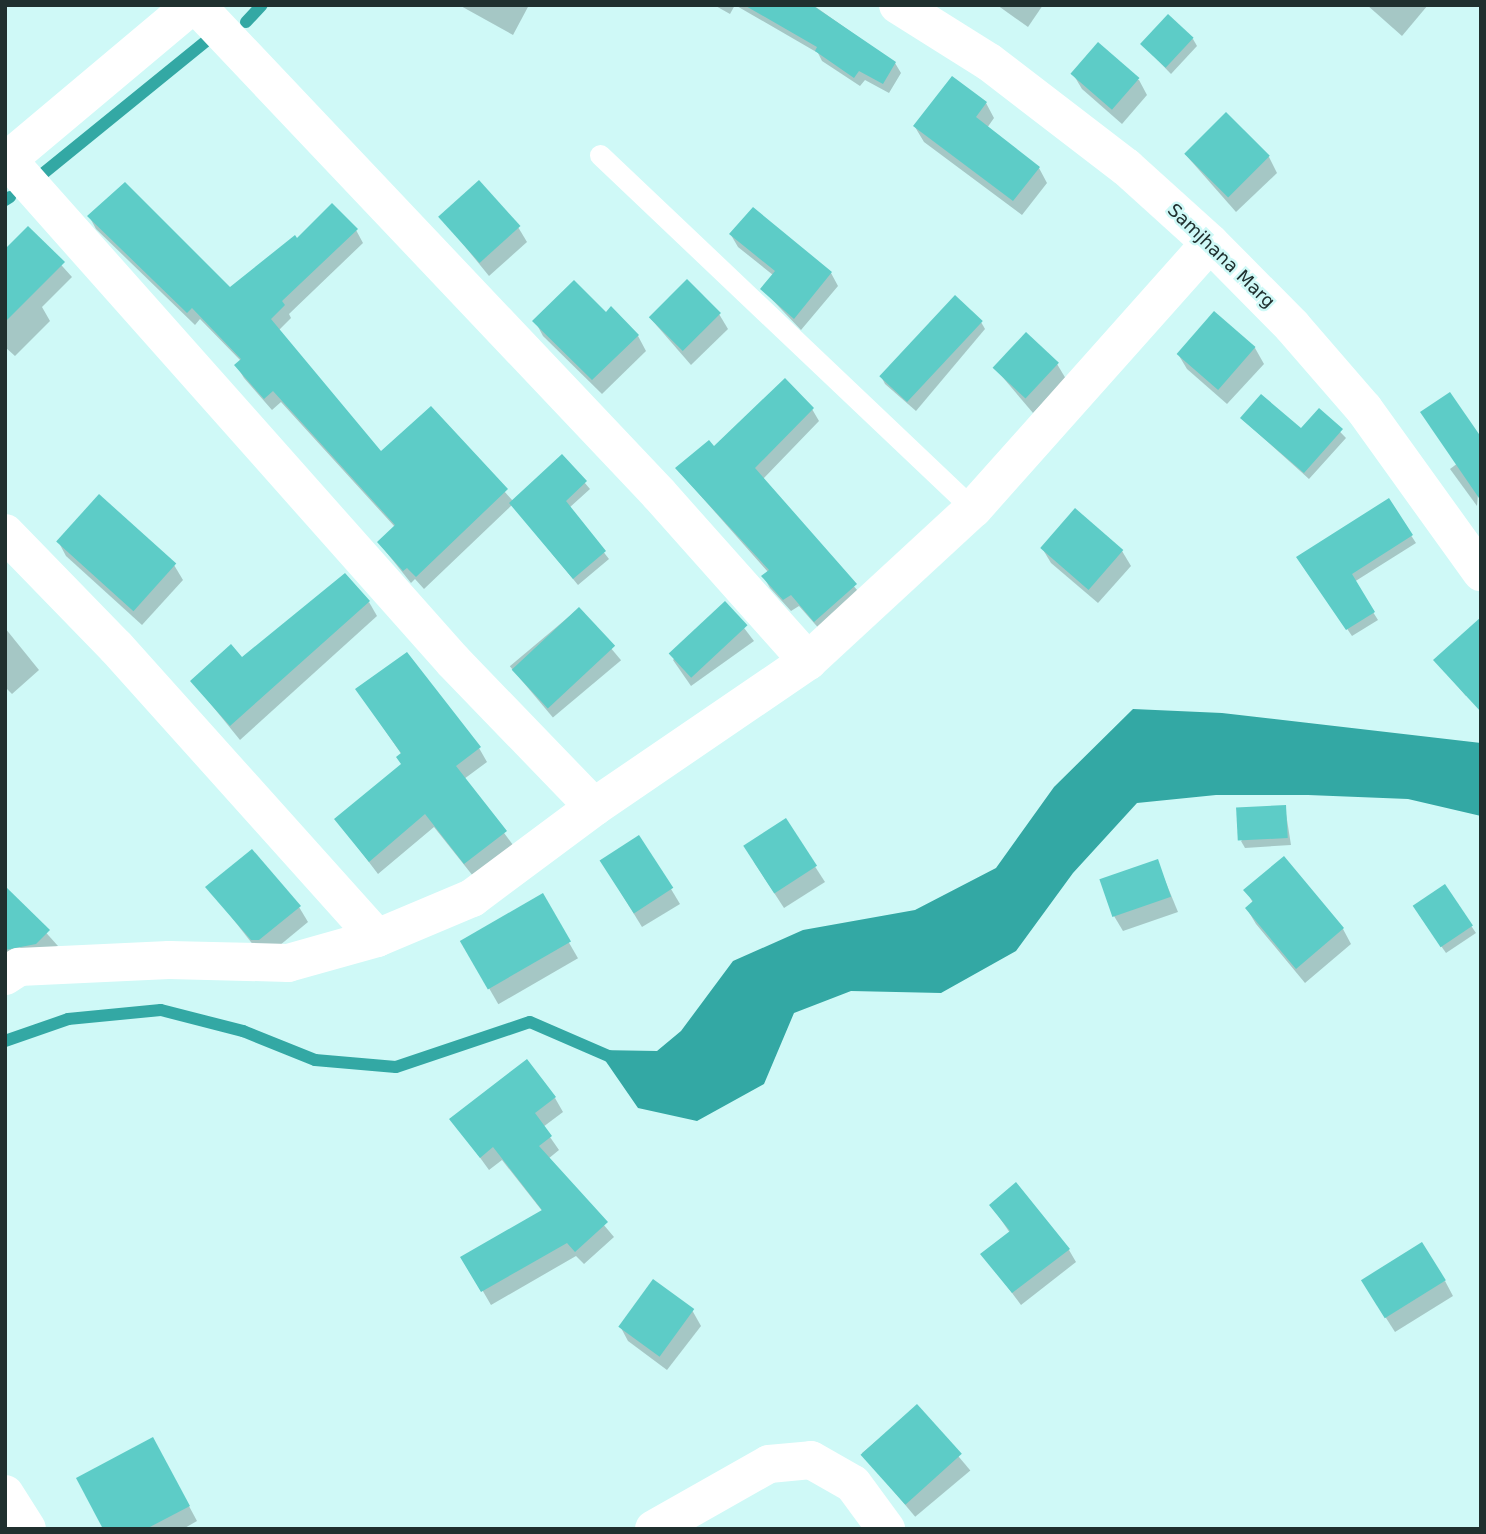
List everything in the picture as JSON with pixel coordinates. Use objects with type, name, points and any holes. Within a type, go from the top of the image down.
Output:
[{"type":"street","points":[[594,807],[453,661],[7,161],[194,5],[659,494],[808,661]]},
{"type":"street","name":"Samjhana Marg","points":[[898,5],[989,62],[1126,167],[1210,243],[1364,409],[1481,572]]},
{"type":"street","points":[[5,976],[19,967],[169,960],[288,963],[377,938],[472,898],[594,807],[808,661],[973,509],[1210,243]]},
{"type":"street","points":[[5,533],[116,647],[377,938]]},
{"type":"street","points":[[654,1529],[769,1464],[811,1460],[853,1484],[886,1529]]},
{"type":"street","points":[[5,1494],[27,1529]]},
{"type":"lane","points":[[600,155],[973,509]]},
{"type":"water","points":[[1133,709],[1222,713],[1481,743],[1481,816],[1408,799],[1308,795],[1216,795],[1137,803],[1073,873],[1016,951],[941,993],[851,991],[794,1013],[764,1084],[697,1121],[638,1108],[598,1050],[657,1051],[681,1031],[733,961],[803,930],[915,910],[996,868],[1054,787]]},
{"type":"building","points":[[744,5],[812,5],[896,62],[883,84],[859,71],[854,78],[815,51],[817,47]]},
{"type":"building","points":[[1168,14],[1194,38],[1166,68],[1140,44]]},
{"type":"building","points":[[1098,42],[1140,78],[1112,110],[1070,74]]},
{"type":"building","points":[[952,76],[987,102],[976,117],[1040,167],[1013,201],[913,126]]},
{"type":"building","points":[[1226,112],[1270,156],[1228,198],[1184,154]]},
{"type":"building","points":[[479,180],[520,226],[480,263],[438,217]]},
{"type":"building","points":[[125,182],[230,287],[295,235],[297,238],[332,203],[358,229],[282,301],[285,305],[271,319],[381,451],[431,406],[508,489],[416,577],[407,568],[403,571],[377,542],[395,525],[273,391],[264,399],[234,365],[241,359],[192,308],[187,313],[87,216]]},
{"type":"building","points":[[753,207],[832,272],[794,319],[760,289],[775,271],[729,234]]},
{"type":"building","points":[[28,226],[65,262],[5,322],[5,249]]},
{"type":"building","points":[[687,279],[721,313],[683,351],[649,317]]},
{"type":"building","points":[[574,280],[606,312],[611,306],[639,335],[592,380],[532,321]]},
{"type":"building","points":[[955,295],[983,321],[907,402],[879,376]]},
{"type":"building","points":[[1214,311],[1256,347],[1218,390],[1177,354]]},
{"type":"building","points":[[1026,332],[1059,363],[1025,399],[993,368]]},
{"type":"building","points":[[785,378],[814,408],[755,468],[857,584],[814,622],[791,595],[783,600],[761,576],[769,570],[675,468],[709,440],[714,446]]},
{"type":"building","points":[[1450,392],[1481,437],[1481,501],[1420,412]]},
{"type":"building","points":[[1261,394],[1301,428],[1319,408],[1343,429],[1304,473],[1240,418]]},
{"type":"building","points":[[562,454],[587,481],[566,501],[606,551],[573,579],[509,503]]},
{"type":"building","points":[[99,494],[176,564],[133,611],[56,542]]},
{"type":"building","points":[[1389,498],[1413,535],[1352,574],[1375,612],[1346,630],[1296,557]]},
{"type":"building","points":[[1075,508],[1123,550],[1089,590],[1040,548]]},
{"type":"building","points":[[345,573],[370,601],[230,726],[190,681],[231,644],[242,657]]},
{"type":"building","points":[[725,601],[748,625],[691,678],[669,654]]},
{"type":"building","points":[[579,607],[615,646],[548,709],[512,670]]},
{"type":"building","points":[[1481,617],[1481,712],[1433,660]]},
{"type":"building","points":[[407,652],[481,747],[456,766],[507,831],[464,864],[425,814],[369,862],[334,819],[401,764],[396,757],[401,753],[355,689]]},
{"type":"building","points":[[1286,805],[1288,838],[1238,841],[1236,808]]},
{"type":"building","points":[[786,818],[817,866],[774,894],[743,846]]},
{"type":"building","points":[[639,835],[673,888],[634,913],[600,861]]},
{"type":"building","points":[[252,849],[301,906],[259,940],[251,940],[205,887]]},
{"type":"building","points":[[1284,856],[1344,928],[1296,969],[1245,908],[1253,901],[1243,890]]},
{"type":"building","points":[[1158,859],[1171,897],[1112,917],[1099,879]]},
{"type":"building","points":[[1445,884],[1473,925],[1441,947],[1413,906]]},
{"type":"building","points":[[5,886],[50,930],[36,944],[5,950]]},
{"type":"building","points":[[543,893],[571,941],[488,989],[460,941]]},
{"type":"building","points":[[527,1059],[556,1097],[535,1113],[552,1136],[539,1146],[608,1222],[575,1252],[567,1243],[481,1292],[460,1257],[542,1210],[493,1147],[480,1158],[449,1119]]},
{"type":"building","points":[[1016,1182],[1070,1249],[1012,1293],[980,1254],[1010,1231],[989,1205]]},
{"type":"building","points":[[1422,1242],[1446,1280],[1385,1318],[1361,1280]]},
{"type":"building","points":[[653,1279],[694,1309],[660,1357],[618,1327]]},
{"type":"building","points":[[917,1404],[962,1454],[905,1505],[861,1455]]},
{"type":"building","points":[[153,1437],[190,1506],[146,1529],[103,1529],[76,1478]]},
{"type":"waterway","points":[[246,22],[262,5]]},
{"type":"waterway","points":[[40,176],[206,41]]},
{"type":"waterway","points":[[5,200],[10,197]]},
{"type":"waterway","points":[[5,1041],[68,1019],[161,1010],[243,1031],[315,1060],[396,1067],[530,1022],[611,1057]]}]
